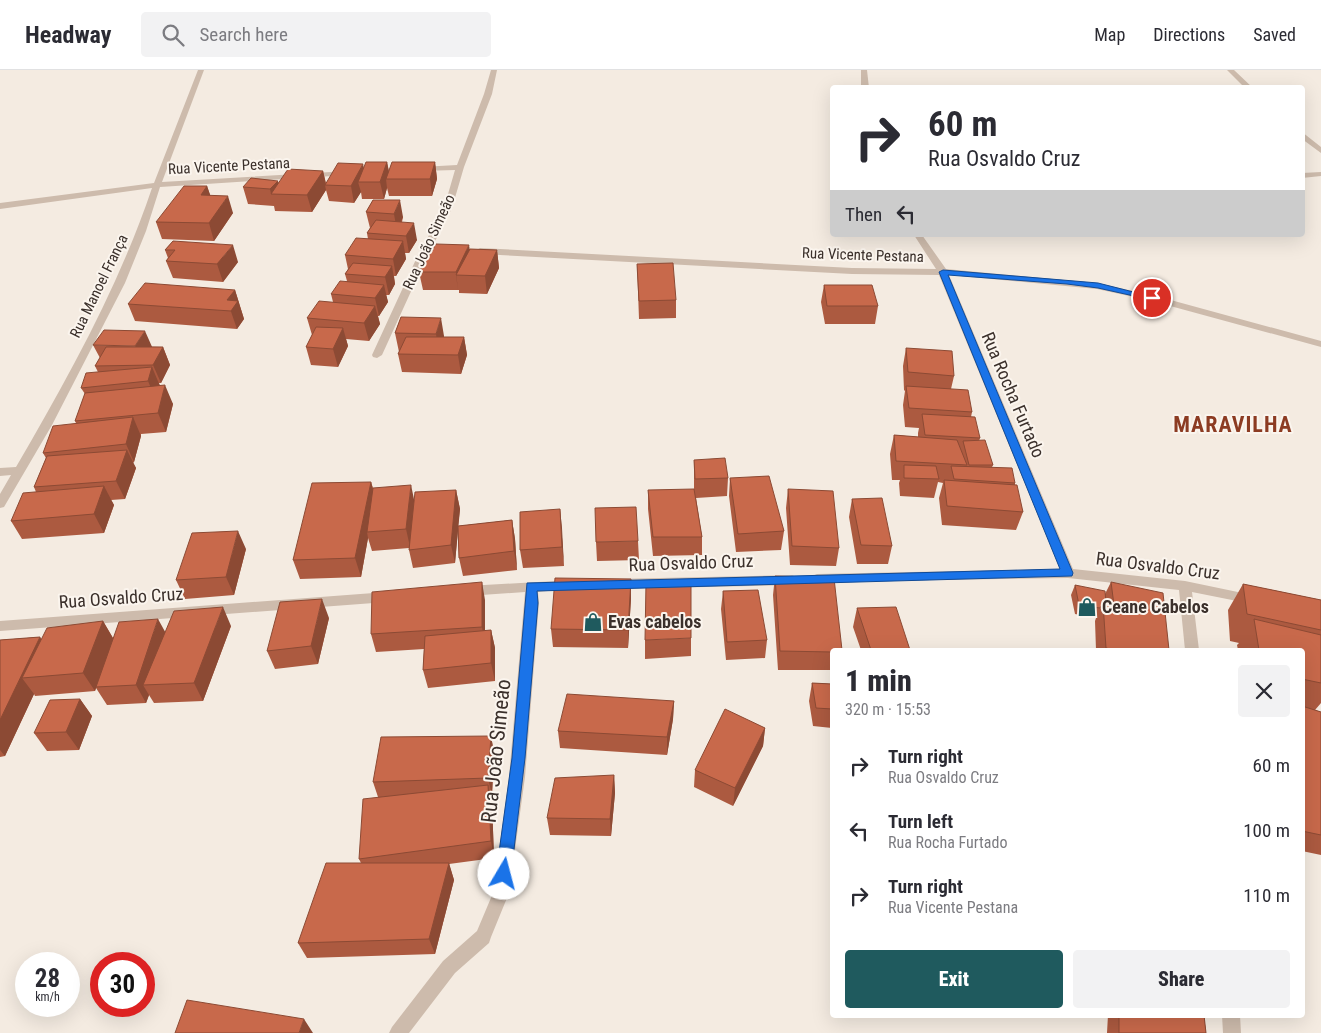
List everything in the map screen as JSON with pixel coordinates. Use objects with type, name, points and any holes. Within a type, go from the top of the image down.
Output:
[{"type":"street","name":"Rua Manoel França","points":[[0,504],[46,425],[120,283],[148,216],[157,185],[201,70]]},
{"type":"street","name":"Rua João Simeão","points":[[377,355],[427,248],[448,208],[460,167],[488,94],[494,70]]},
{"type":"street","points":[[864,70],[865,85]]},
{"type":"street","points":[[1230,70],[1247,85]]},
{"type":"street","points":[[1305,137],[1321,151]]},
{"type":"street","points":[[412,170],[460,167]]},
{"type":"street","name":"Rua Vicente Pestana","points":[[0,206],[157,185],[353,173]]},
{"type":"street","points":[[1305,176],[1321,174]]},
{"type":"street","name":"Rua Rocha Furtado","points":[[919,237],[943,272],[1068,573]]},
{"type":"street","name":"Rua Vicente Pestana","points":[[427,248],[852,271],[943,272],[1098,286],[1152,298],[1321,344]]},
{"type":"street","points":[[0,472],[19,471]]},
{"type":"street","name":"Rua Osvaldo Cruz","points":[[600,585],[1068,573],[1186,586],[1262,601]]},
{"type":"street","points":[[452,592],[531,586],[580,585]]},
{"type":"street","name":"Rua João Simeão","points":[[398,1033],[449,966],[484,937],[501,893],[516,777],[532,603],[531,586]]},
{"type":"street","points":[[1186,586],[1192,648]]},
{"type":"street","name":"Rua Osvaldo Cruz","points":[[0,626],[403,596]]},
{"type":"street","points":[[1231,1018],[1232,1033]]},
{"type":"building","points":[[366,162],[387,162],[380,182],[358,182]]},
{"type":"building","points":[[392,162],[435,162],[430,179],[386,179]]},
{"type":"building","points":[[338,163],[363,164],[351,186],[325,185]]},
{"type":"building","points":[[288,169],[323,171],[307,195],[271,194]]},
{"type":"building","points":[[251,178],[278,181],[270,189],[243,187]]},
{"type":"building","points":[[184,186],[207,186],[201,195],[228,196],[209,223],[156,222]]},
{"type":"building","points":[[373,200],[400,200],[394,214],[366,212]]},
{"type":"building","points":[[376,220],[414,223],[406,236],[367,233]]},
{"type":"building","points":[[356,238],[403,241],[393,259],[345,255]]},
{"type":"building","points":[[173,241],[233,245],[217,264],[166,261],[175,250],[165,250]]},
{"type":"building","points":[[436,244],[469,245],[456,272],[419,272]]},
{"type":"building","points":[[470,249],[497,250],[485,276],[456,275]]},
{"type":"building","points":[[353,263],[392,266],[385,277],[345,274]]},
{"type":"building","points":[[673,263],[676,300],[639,301],[637,264]]},
{"type":"building","points":[[340,281],[384,285],[375,298],[331,294]]},
{"type":"building","points":[[145,283],[235,290],[227,300],[238,301],[231,311],[128,304]]},
{"type":"building","points":[[824,285],[872,285],[878,306],[827,306]]},
{"type":"building","points":[[319,301],[375,306],[364,323],[307,318]]},
{"type":"building","points":[[401,317],[441,318],[436,334],[395,333]]},
{"type":"building","points":[[316,327],[343,328],[333,349],[306,347]]},
{"type":"building","points":[[104,330],[145,331],[135,346],[93,345]]},
{"type":"building","points":[[406,337],[464,337],[458,355],[398,354]]},
{"type":"building","points":[[106,347],[163,347],[153,365],[95,366]]},
{"type":"building","points":[[906,348],[952,351],[954,376],[908,372]]},
{"type":"building","points":[[152,367],[148,381],[81,388],[86,373]]},
{"type":"building","points":[[165,385],[158,413],[75,421],[85,393]]},
{"type":"building","points":[[906,386],[968,390],[972,412],[909,408]]},
{"type":"building","points":[[922,414],[975,417],[980,438],[925,435]]},
{"type":"building","points":[[133,417],[126,444],[43,453],[53,426]]},
{"type":"building","points":[[894,435],[957,440],[967,465],[896,461]]},
{"type":"building","points":[[985,440],[993,465],[969,465],[963,441]]},
{"type":"building","points":[[127,450],[116,481],[34,487],[47,456]]},
{"type":"building","points":[[725,458],[728,478],[695,479],[694,460]]},
{"type":"building","points":[[904,465],[936,466],[939,479],[904,478]]},
{"type":"building","points":[[951,466],[1012,468],[1015,483],[954,479]]},
{"type":"building","points":[[769,476],[784,531],[738,534],[730,478]]},
{"type":"building","points":[[944,480],[1017,485],[1023,512],[947,506]]},
{"type":"building","points":[[371,482],[355,558],[293,560],[312,483]]},
{"type":"building","points":[[411,485],[406,529],[367,532],[373,488]]},
{"type":"building","points":[[104,486],[94,514],[11,521],[23,493]]},
{"type":"building","points":[[694,489],[702,537],[653,537],[648,490]]},
{"type":"building","points":[[788,489],[833,491],[839,548],[792,546]]},
{"type":"building","points":[[456,490],[451,545],[409,550],[415,492]]},
{"type":"building","points":[[882,498],[892,546],[861,545],[852,499]]},
{"type":"building","points":[[636,507],[638,541],[596,542],[595,508]]},
{"type":"building","points":[[560,509],[562,547],[520,550],[520,512]]},
{"type":"building","points":[[512,520],[514,551],[459,558],[458,526]]},
{"type":"building","points":[[238,531],[226,577],[176,580],[192,533]]},
{"type":"building","points":[[775,576],[834,578],[842,648],[830,648],[830,652],[780,651]]},
{"type":"building","name":"Evas cabelos","points":[[555,578],[631,579],[628,630],[551,629]]},
{"type":"building","points":[[482,582],[482,627],[371,634],[372,592]]},
{"type":"building","points":[[1111,582],[1163,593],[1169,648],[1106,648],[1103,603],[1114,605]]},
{"type":"building","points":[[646,583],[691,584],[691,638],[645,640]]},
{"type":"building","points":[[1243,584],[1321,600],[1321,630],[1247,614]]},
{"type":"building","points":[[1075,585],[1105,591],[1106,603],[1103,603],[1100,608],[1079,605]]},
{"type":"building","points":[[758,590],[767,640],[727,642],[723,591]]},
{"type":"building","points":[[322,599],[311,646],[267,651],[280,602]]},
{"type":"building","points":[[223,607],[194,683],[143,685],[174,611]]},
{"type":"building","points":[[896,607],[909,648],[870,648],[857,608]]},
{"type":"building","points":[[158,619],[136,685],[96,687],[119,622]]},
{"type":"building","points":[[1254,619],[1321,635],[1321,683],[1305,680],[1305,648],[1259,648]]},
{"type":"building","points":[[103,621],[83,673],[22,678],[47,628]]},
{"type":"building","points":[[491,630],[491,663],[423,670],[425,636]]},
{"type":"building","points":[[40,637],[0,720],[0,640]]},
{"type":"building","points":[[812,683],[830,684],[830,709],[816,708]]},
{"type":"building","points":[[567,694],[674,701],[667,737],[558,731]]},
{"type":"building","points":[[80,699],[66,732],[34,733],[50,700]]},
{"type":"building","points":[[1305,707],[1321,712],[1321,835],[1305,832]]},
{"type":"building","points":[[725,709],[765,728],[735,788],[695,770]]},
{"type":"building","points":[[491,736],[488,778],[373,782],[381,737]]},
{"type":"building","points":[[614,775],[610,819],[547,818],[555,778]]},
{"type":"building","points":[[488,785],[491,841],[359,859],[363,799]]},
{"type":"building","points":[[326,863],[449,863],[429,939],[298,943]]},
{"type":"building","points":[[187,1000],[304,1019],[299,1033],[175,1033]]},
{"type":"building","points":[[1119,1018],[1204,1018],[1206,1033],[1119,1033]]},
{"type":"place","name":"Ceane Cabelos","points":[[1087,607]]},
{"type":"place","name":"Evas cabelos","points":[[593,622]]},
{"type":"district","name":"MARAVILHA","points":[[1233,424]]},
{"type":"route","points":[[504,874],[518,758],[532,603],[531,586],[1068,573],[943,272],[1067,282],[1098,286],[1152,298]]}]
